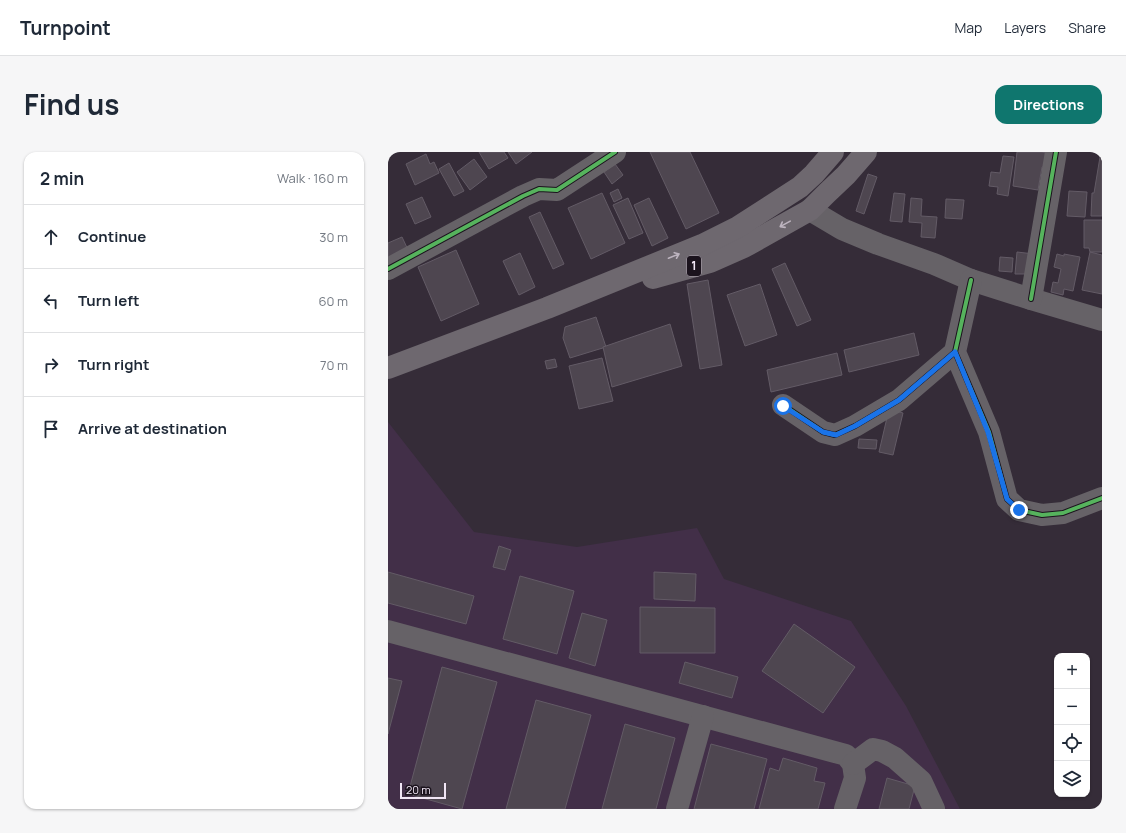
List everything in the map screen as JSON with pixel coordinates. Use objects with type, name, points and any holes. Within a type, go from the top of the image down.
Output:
[{"type":"highway","name":"1","points":[[547,308],[710,262],[744,247],[810,210],[826,192],[846,175],[866,152]]},
{"type":"highway","name":"1","points":[[388,368],[547,308],[702,245],[738,227],[800,187],[814,174],[830,155]]},
{"type":"street","points":[[388,269],[523,196],[540,189],[557,190],[615,152]]},
{"type":"street","points":[[1031,299],[1056,152]]},
{"type":"street","points":[[810,210],[842,229],[878,244],[934,264],[971,280],[1102,320]]},
{"type":"street","points":[[971,280],[955,352],[988,432],[1007,499],[1019,510],[1042,515],[1062,513],[1102,498]]},
{"type":"street","points":[[783,406],[823,432],[836,435],[855,426],[899,400],[955,352]]},
{"type":"street","points":[[388,631],[846,755],[854,764],[854,778],[845,809]]},
{"type":"street","points":[[677,809],[703,716]]},
{"type":"street","points":[[854,764],[873,749],[888,754],[895,758],[921,781],[934,809]]},
{"type":"shaded area","points":[[388,422],[474,532],[577,547],[697,528],[724,579],[851,621],[906,706],[960,809],[388,809]]},
{"type":"building","points":[[479,152],[504,152],[508,158],[489,169]]},
{"type":"building","points":[[508,152],[532,152],[516,164]]},
{"type":"building","points":[[650,152],[690,152],[719,213],[686,229]]},
{"type":"building","points":[[1017,152],[1041,152],[1054,154],[1052,168],[1042,167],[1038,190],[1013,186]]},
{"type":"building","points":[[426,154],[430,164],[434,162],[439,173],[415,185],[406,164]]},
{"type":"building","points":[[1003,156],[1014,157],[1008,196],[997,194],[998,187],[989,186],[991,172],[1000,173]]},
{"type":"building","points":[[1100,157],[1102,157],[1102,216],[1091,216],[1092,193],[1094,193]]},
{"type":"building","points":[[474,159],[487,177],[470,190],[457,172]]},
{"type":"building","points":[[449,163],[464,191],[454,196],[439,169]]},
{"type":"building","points":[[615,164],[623,175],[612,184],[604,172]]},
{"type":"building","points":[[868,174],[877,177],[864,214],[856,211]]},
{"type":"building","points":[[618,189],[622,198],[614,202],[610,193]]},
{"type":"building","points":[[1069,191],[1087,192],[1085,217],[1067,216]]},
{"type":"building","points":[[602,193],[625,243],[591,259],[568,208]]},
{"type":"building","points":[[894,193],[905,194],[902,222],[890,221]]},
{"type":"building","points":[[422,197],[431,217],[415,224],[406,204]]},
{"type":"building","points":[[628,198],[643,233],[629,239],[613,205]]},
{"type":"building","points":[[649,198],[668,238],[652,246],[634,205]]},
{"type":"building","points":[[911,198],[922,199],[921,216],[937,217],[935,238],[921,237],[922,223],[909,222]]},
{"type":"building","points":[[946,199],[964,200],[962,219],[945,218]]},
{"type":"building","points":[[540,212],[564,264],[553,269],[529,217]]},
{"type":"building","points":[[1084,220],[1102,220],[1102,252],[1090,252],[1089,248],[1084,248]]},
{"type":"building","points":[[402,237],[410,254],[388,262],[388,243]]},
{"type":"building","points":[[456,250],[479,304],[441,321],[418,267]]},
{"type":"building","points":[[1017,252],[1034,254],[1032,274],[1015,274]]},
{"type":"building","points":[[1090,252],[1102,255],[1102,294],[1082,290]]},
{"type":"building","points":[[520,253],[535,287],[519,295],[503,261]]},
{"type":"building","points":[[1057,254],[1080,257],[1073,291],[1064,289],[1063,295],[1051,292],[1053,282],[1058,283],[1061,269],[1054,267]]},
{"type":"building","points":[[1000,257],[1013,258],[1012,272],[999,271]]},
{"type":"building","points":[[785,263],[811,320],[797,326],[772,269]]},
{"type":"building","points":[[708,280],[722,365],[700,369],[687,284]]},
{"type":"building","points":[[760,284],[777,335],[745,346],[727,295]]},
{"type":"building","points":[[596,317],[606,347],[570,358],[563,338],[565,327]]},
{"type":"building","points":[[670,324],[682,366],[612,387],[603,347]]},
{"type":"building","points":[[914,333],[919,355],[849,372],[844,350]]},
{"type":"building","points":[[837,353],[842,375],[771,392],[767,370]]},
{"type":"building","points":[[602,358],[613,401],[579,409],[569,366]]},
{"type":"building","points":[[555,359],[557,367],[547,369],[545,361]]},
{"type":"building","points":[[889,409],[903,413],[893,455],[879,452]]},
{"type":"building","points":[[859,439],[877,440],[876,449],[858,448]]},
{"type":"building","points":[[499,546],[511,550],[505,570],[493,567]]},
{"type":"building","points":[[388,572],[474,596],[466,624],[388,603]]},
{"type":"building","points":[[654,572],[696,574],[695,601],[654,599]]},
{"type":"building","points":[[520,576],[574,591],[557,654],[503,639]]},
{"type":"building","points":[[640,607],[715,608],[715,653],[640,653]]},
{"type":"building","points":[[582,613],[607,620],[595,666],[569,658]]},
{"type":"building","points":[[794,624],[855,667],[823,713],[762,671]]},
{"type":"building","points":[[685,662],[738,677],[732,698],[679,683]]},
{"type":"building","points":[[442,667],[497,682],[462,809],[408,794]]},
{"type":"building","points":[[388,678],[402,681],[388,734]]},
{"type":"building","points":[[536,700],[591,715],[565,809],[506,809]]},
{"type":"building","points":[[625,724],[675,738],[656,809],[602,809]]},
{"type":"building","points":[[711,744],[767,759],[754,809],[694,809]]},
{"type":"building","points":[[783,758],[817,768],[814,781],[825,783],[818,809],[759,809],[770,768],[779,771]]},
{"type":"building","points":[[887,778],[915,786],[909,809],[879,809]]},
{"type":"cycle path","points":[[388,269],[523,196],[539,189],[557,190],[615,152]]},
{"type":"cycle path","points":[[1031,299],[1056,152]]},
{"type":"cycle path","points":[[971,280],[955,352],[989,432],[1007,499],[1019,510],[1042,515],[1063,513],[1102,498]]},
{"type":"cycle path","points":[[783,405],[823,432],[835,435],[855,426],[899,400],[955,352]]},
{"type":"route","points":[[783,406],[823,432],[836,435],[855,426],[899,400],[955,352],[988,432],[1007,499],[1019,510]]}]
